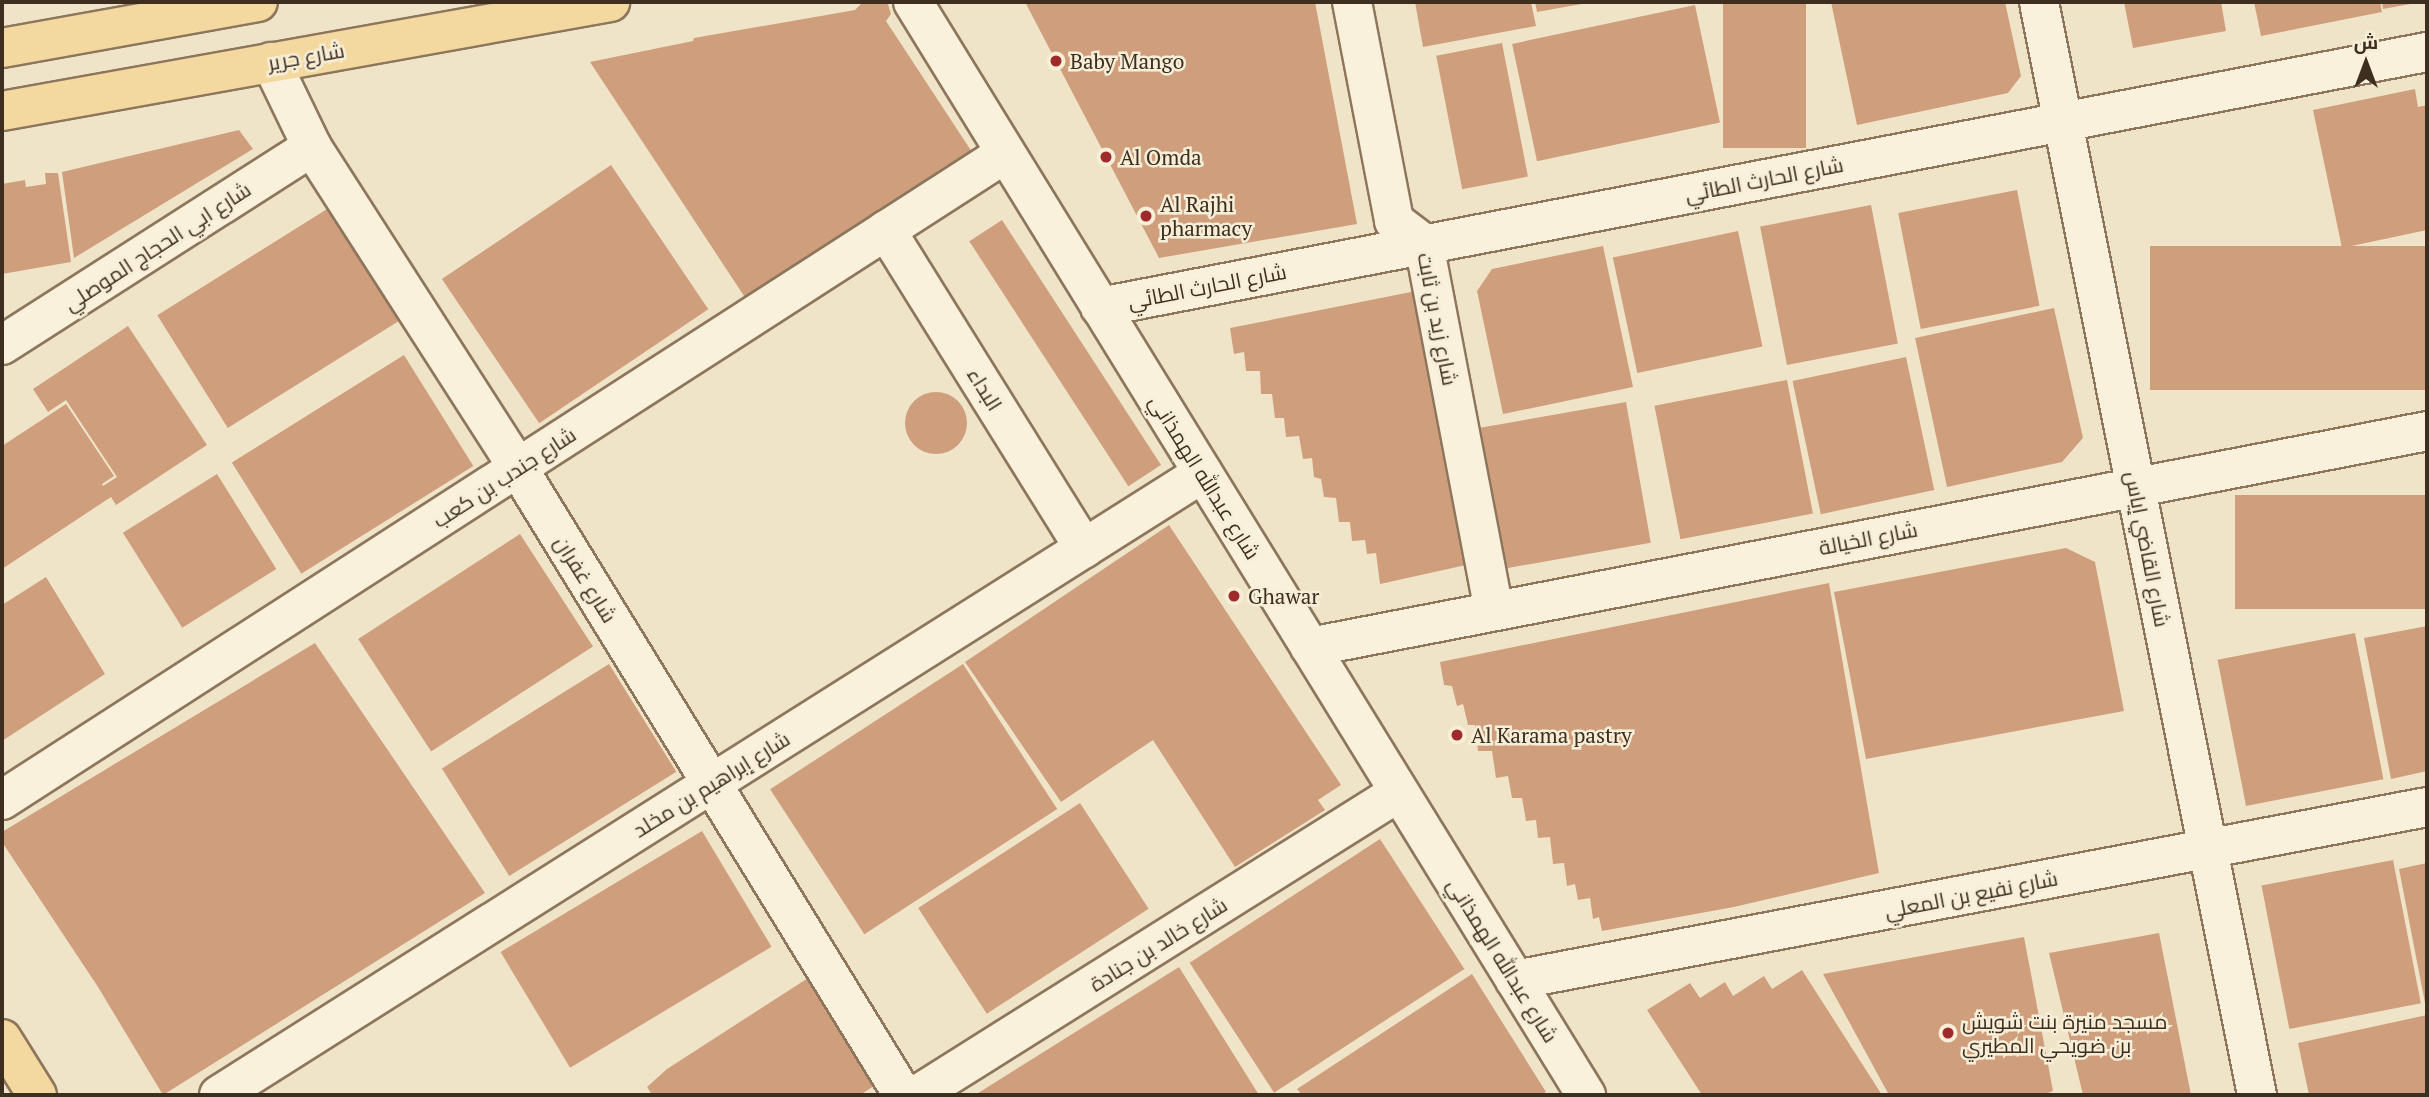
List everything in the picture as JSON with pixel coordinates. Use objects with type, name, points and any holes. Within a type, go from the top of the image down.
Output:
[{"type":"main road","points":[[2,48],[258,2]]},
{"type":"main road","name":"شارع جرير","points":[[2,111],[610,2]]},
{"type":"main road","points":[[2,1039],[37,1095]]},
{"type":"street","name":"شارع عبدالله الهمذاني","points":[[913,2],[1586,1095]]},
{"type":"street","name":"شارع زيد بن ثابت","points":[[1352,2],[1394,221],[1424,244],[1494,610]]},
{"type":"street","name":"شارع القاضي إياس","points":[[2039,2],[2257,1095]]},
{"type":"street","name":"شارع الحارث الطائي","points":[[1100,307],[2427,52]]},
{"type":"street","name":"شارع غفران","points":[[271,62],[312,147],[518,468],[903,1095]]},
{"type":"street","name":"شارع ابي الحجاج الموصلي","points":[[2,345],[312,147]]},
{"type":"street","name":"شارع جندب بن كعب","points":[[2,800],[1006,153]]},
{"type":"street","name":"البداء","points":[[886,230],[1084,548]]},
{"type":"street","name":"شارع الخيالة","points":[[1310,647],[2427,431]]},
{"type":"street","name":"شارع إبراهيم بن مخلد","points":[[219,1095],[1203,473]]},
{"type":"street","name":"شارع خالد بن جنادة","points":[[918,1095],[1399,792]]},
{"type":"street","name":"شارع نفيع بن المعلي","points":[[1515,979],[2427,807]]},
{"type":"building","points":[[863,2],[888,4],[891,14],[886,21],[972,152],[746,299],[590,62],[693,41],[694,38],[855,10]]},
{"type":"building","points":[[1025,2],[1315,2],[1357,224],[1159,258]]},
{"type":"building","points":[[1415,2],[1531,2],[1536,26],[1423,47]]},
{"type":"building","points":[[1535,2],[1587,2],[1587,3],[1537,12]]},
{"type":"building","points":[[1723,2],[1806,2],[1806,148],[1723,148]]},
{"type":"building","points":[[1831,2],[2005,2],[2021,76],[2008,93],[1857,125]]},
{"type":"building","points":[[2124,2],[2221,2],[2226,31],[2133,48]]},
{"type":"building","points":[[2254,2],[2380,2],[2382,12],[2261,36]]},
{"type":"building","points":[[2382,2],[2415,2],[2416,3],[2383,9]]},
{"type":"building","points":[[1695,5],[1720,122],[1537,161],[1512,44]]},
{"type":"building","points":[[1502,43],[1528,177],[1462,189],[1436,56]]},
{"type":"building","points":[[2415,89],[2418,107],[2427,105],[2427,230],[2342,248],[2313,110]]},
{"type":"building","points":[[239,130],[253,149],[74,258],[62,172]]},
{"type":"building","points":[[611,165],[708,309],[539,423],[442,279]]},
{"type":"building","points":[[45,173],[58,173],[71,262],[2,274],[2,184],[25,180],[26,187],[46,184]]},
{"type":"building","points":[[2017,190],[2040,306],[1921,329],[1898,213]]},
{"type":"building","points":[[1871,205],[1898,343],[1787,365],[1760,227]]},
{"type":"building","points":[[332,206],[402,319],[228,428],[157,315]]},
{"type":"building","points":[[1002,220],[1161,465],[1128,486],[969,241]]},
{"type":"building","points":[[1738,231],[1763,346],[1637,373],[1613,258]]},
{"type":"building","points":[[1603,246],[1633,387],[1503,414],[1477,291],[1492,269]]},
{"type":"building","points":[[2150,246],[2427,246],[2427,390],[2150,390]]},
{"type":"building","points":[[1416,291],[1475,563],[1380,584],[1376,553],[1367,554],[1365,540],[1352,541],[1350,522],[1339,522],[1336,498],[1324,497],[1321,479],[1314,477],[1312,458],[1303,459],[1299,436],[1286,437],[1284,418],[1275,418],[1272,394],[1261,394],[1260,371],[1246,371],[1244,352],[1234,354],[1230,328]]},
{"type":"building","points":[[2054,308],[2083,438],[2062,462],[1947,487],[1915,338]]},
{"type":"building","points":[[128,326],[207,445],[116,505],[111,497],[2,569],[2,446],[66,404],[114,476],[102,484],[103,486],[117,477],[66,400],[48,412],[33,389]]},
{"type":"building","points":[[404,355],[473,466],[301,574],[232,463]]},
{"type":"building","points":[[1906,357],[1934,490],[1821,514],[1793,381]]},
{"type":"building","points":[[1787,380],[1813,514],[1680,539],[1654,406]]},
{"type":"building","points":[[936,392],[948,394],[958,401],[965,411],[965,435],[958,445],[948,452],[936,454],[924,452],[914,445],[907,435],[905,423],[907,411],[914,401],[924,394]]},
{"type":"building","points":[[1626,402],[1651,543],[1505,569],[1480,428]]},
{"type":"building","points":[[217,474],[276,569],[182,628],[123,533]]},
{"type":"building","points":[[2235,495],[2427,495],[2427,609],[2235,609]]},
{"type":"building","points":[[1169,525],[1341,785],[1318,800],[1325,810],[1235,867],[1153,740],[1061,802],[965,662]]},
{"type":"building","points":[[520,534],[593,646],[431,751],[358,639]]},
{"type":"building","points":[[2066,548],[2095,562],[2124,711],[1866,759],[1834,592]]},
{"type":"building","points":[[46,577],[105,674],[2,741],[2,605]]},
{"type":"building","points":[[1829,583],[1879,873],[1734,907],[1602,931],[1599,917],[1593,919],[1590,898],[1578,900],[1575,884],[1567,886],[1564,863],[1553,864],[1550,837],[1538,838],[1536,820],[1526,821],[1522,798],[1512,798],[1508,776],[1496,778],[1492,751],[1478,751],[1475,725],[1468,725],[1463,704],[1457,706],[1452,686],[1444,685],[1440,662]]},
{"type":"building","points":[[2427,626],[2427,771],[2391,779],[2364,638]]},
{"type":"building","points":[[2355,633],[2383,779],[2246,806],[2218,660]]},
{"type":"building","points":[[315,643],[485,893],[163,1095],[98,987],[2,842],[2,832]]},
{"type":"building","points":[[609,664],[676,772],[509,876],[442,768]]},
{"type":"building","points":[[963,664],[1057,809],[864,934],[770,789]]},
{"type":"building","points":[[1080,803],[1149,909],[987,1014],[918,908]]},
{"type":"building","points":[[702,831],[772,947],[570,1068],[501,952]]},
{"type":"building","points":[[1380,839],[1464,969],[1274,1093],[1190,963]]},
{"type":"building","points":[[2393,860],[2421,1003],[2289,1029],[2261,886]]},
{"type":"building","points":[[2427,863],[2427,1008],[2426,1008],[2399,869]]},
{"type":"building","points":[[2159,933],[2191,1095],[2083,1095],[2049,953]]},
{"type":"building","name":"مسجد منيرة بنت شويش بن ضويحي المطيري","points":[[2024,937],[2053,1091],[2043,1095],[1889,1095],[1823,974]]},
{"type":"building","points":[[1179,967],[1259,1095],[975,1095]]},
{"type":"building","points":[[1802,970],[1882,1095],[1702,1095],[1647,1010],[1690,983],[1700,998],[1725,982],[1733,996],[1764,976],[1772,989]]},
{"type":"building","points":[[1472,974],[1546,1092],[1540,1095],[1302,1095],[1297,1089]]},
{"type":"building","points":[[808,978],[877,1084],[860,1095],[652,1095],[647,1087],[667,1069]]},
{"type":"building","points":[[2427,1015],[2427,1095],[2309,1095],[2298,1043]]},
{"type":"place","name":"Baby Mango","points":[[1056,61]]},
{"type":"place","name":"Al Omda","points":[[1106,157]]},
{"type":"place","name":"Al Rajhi pharmacy","points":[[1146,216]]},
{"type":"place","name":"Ghawar","points":[[1234,596]]},
{"type":"place","name":"Al Karama pastry","points":[[1457,735]]},
{"type":"place","name":"مسجد منيرة بنت شويش بن ضويحي المطيري","points":[[1948,1033]]}]
